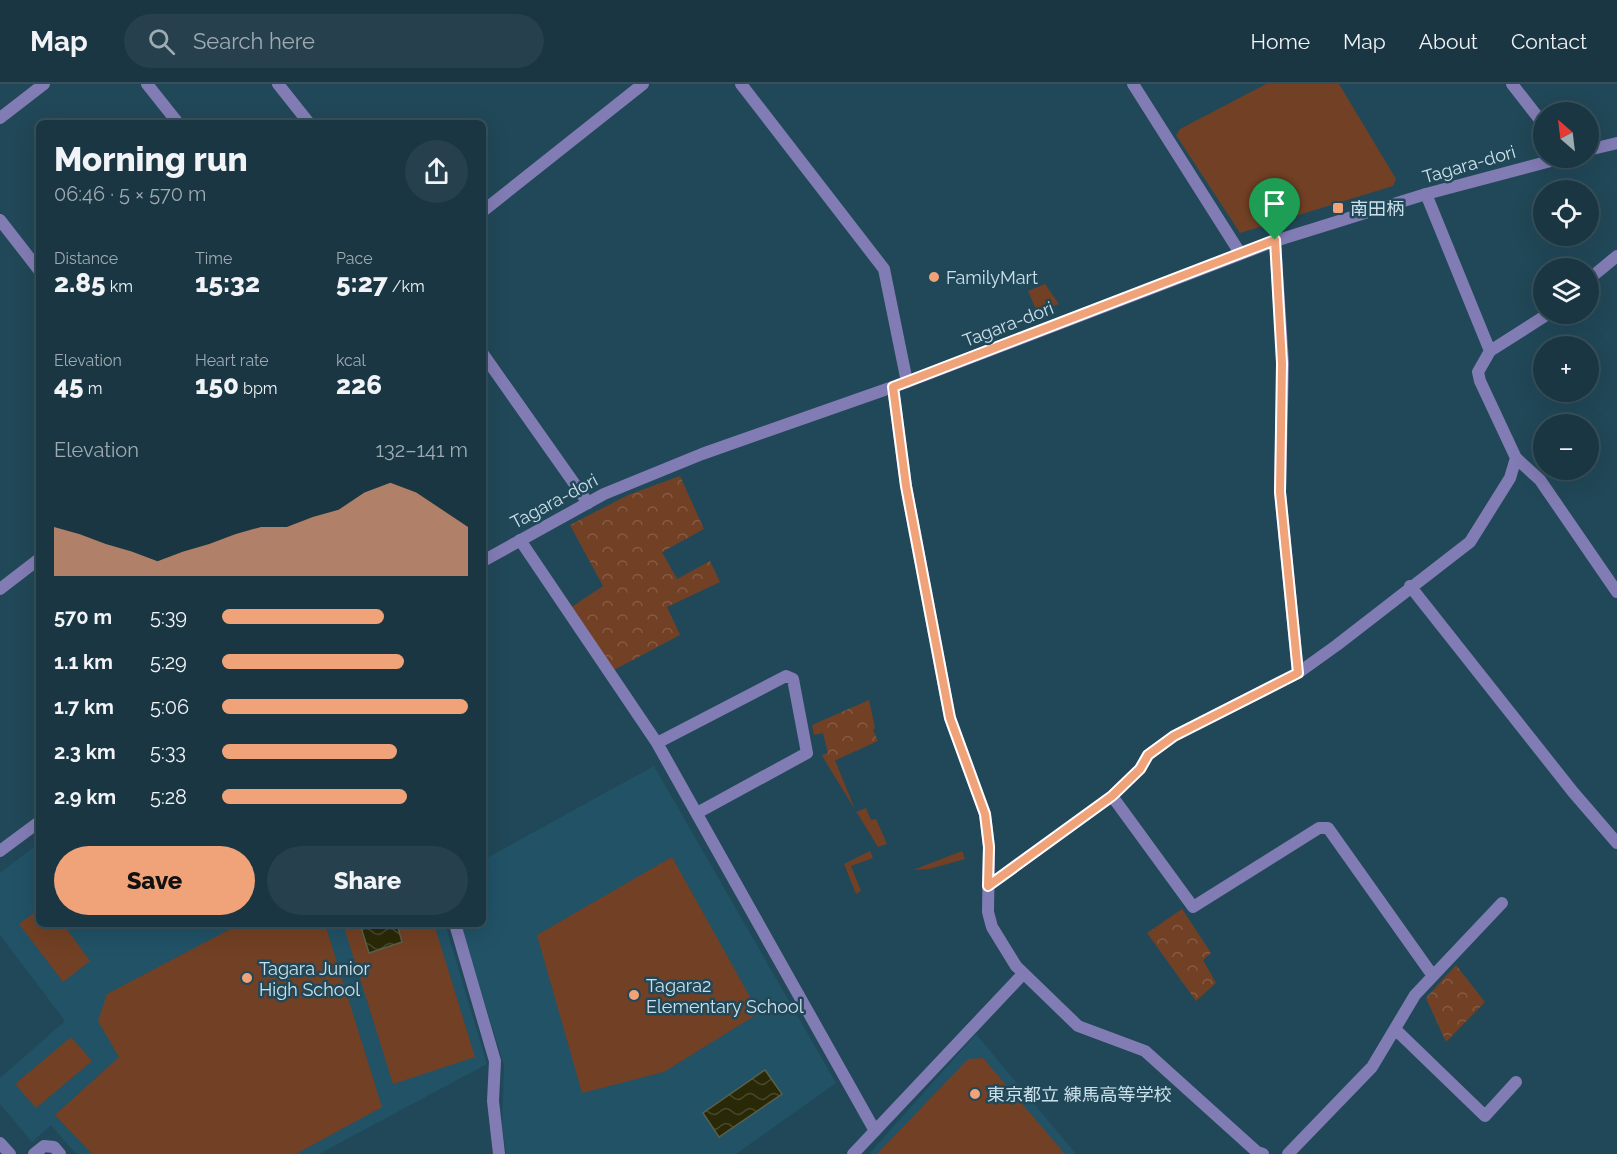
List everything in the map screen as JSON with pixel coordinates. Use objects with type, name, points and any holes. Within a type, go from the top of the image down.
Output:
[{"type":"street","points":[[0,118],[44,84]]},
{"type":"street","points":[[147,84],[176,120]]},
{"type":"street","points":[[279,84],[307,120]]},
{"type":"street","points":[[486,208],[643,84]]},
{"type":"street","points":[[741,84],[884,269],[907,382]]},
{"type":"street","points":[[1133,84],[1240,253]]},
{"type":"street","points":[[1512,84],[1533,111]]},
{"type":"street","points":[[1599,147],[1617,143]]},
{"type":"street","name":"Tagara-dori","points":[[486,559],[623,485],[702,454],[907,382],[1275,240],[1426,194],[1533,166]]},
{"type":"street","points":[[1426,194],[1490,351]]},
{"type":"street","points":[[0,220],[36,266]]},
{"type":"street","points":[[1275,240],[1282,363],[1280,492],[1298,673]]},
{"type":"street","points":[[1599,271],[1617,256]]},
{"type":"street","points":[[1533,324],[1490,351],[1478,372],[1480,381],[1516,458],[1540,480],[1617,592]]},
{"type":"street","points":[[486,358],[588,503]]},
{"type":"street","points":[[893,387],[906,486],[950,718],[985,814],[989,847],[988,912],[992,927],[1023,974],[1078,1026],[1145,1051],[1257,1152],[1263,1154]]},
{"type":"street","points":[[988,886],[1112,796],[1140,769],[1148,755],[1174,736],[1298,673],[1470,542],[1510,478],[1516,458]]},
{"type":"street","points":[[519,540],[657,743],[875,1131]]},
{"type":"street","points":[[0,589],[36,561]]},
{"type":"street","points":[[1410,586],[1573,792],[1617,843]]},
{"type":"street","points":[[657,743],[786,676],[793,679],[807,753],[697,813]]},
{"type":"street","points":[[1112,796],[1193,908],[1318,828],[1328,828],[1433,976]]},
{"type":"street","points":[[0,851],[36,824]]},
{"type":"street","points":[[1288,1154],[1372,1067],[1415,995],[1502,903]]},
{"type":"street","points":[[456,927],[495,1061],[493,1101],[499,1154]]},
{"type":"street","points":[[853,1154],[1023,974]]},
{"type":"street","points":[[1395,1029],[1485,1116],[1516,1082]]},
{"type":"street","points":[[0,1143],[10,1154]]},
{"type":"street","points":[[34,1154],[44,1146],[54,1147],[60,1154]]},
{"type":"shaded area","name":"Tagara2 Elementary School","points":[[654,766],[836,1083],[736,1154],[506,1154],[502,1124],[504,1065],[461,927],[486,927],[486,872],[489,870],[486,858]]},
{"type":"shaded area","name":"Tagara Junior High School","points":[[35,846],[36,927],[446,927],[487,1064],[319,1154],[76,1154],[51,1125],[32,1142],[0,1104],[0,1078],[65,1021],[0,935],[0,873]]},
{"type":"shaded area","name":"東京都立 練馬高等学校","points":[[976,1034],[1076,1154],[869,1154]]},
{"type":"green space","points":[[1266,84],[1339,84],[1396,179],[1393,186],[1240,233],[1176,135],[1180,129]]},
{"type":"green space","points":[[1045,284],[1059,304],[1037,312],[1028,291]]},
{"type":"green space","points":[[680,476],[704,529],[662,552],[677,579],[710,561],[720,582],[667,607],[680,635],[612,671],[577,617],[597,597],[603,586],[570,525],[628,495]]},
{"type":"green space","points":[[603,586],[597,597],[577,617],[570,608]]},
{"type":"green space","points":[[869,700],[875,728],[873,730],[878,741],[827,764],[822,755],[828,753],[823,733],[814,735],[812,725]]},
{"type":"green space","points":[[835,760],[855,810],[827,764]]},
{"type":"green space","points":[[866,808],[871,820],[876,819],[887,844],[878,847],[856,812]]},
{"type":"green space","points":[[870,851],[873,858],[851,866],[861,891],[856,894],[844,864]]},
{"type":"green space","points":[[962,851],[965,859],[929,869],[913,870]]},
{"type":"green space","points":[[672,857],[759,1013],[664,1072],[582,1093],[537,935]]},
{"type":"green space","points":[[1182,909],[1211,953],[1203,960],[1216,983],[1196,1001],[1147,933]]},
{"type":"green space","points":[[36,911],[36,927],[65,927],[90,961],[63,982],[19,924]]},
{"type":"green space","points":[[234,927],[258,927],[259,929],[262,927],[326,927],[382,1107],[296,1154],[92,1154],[55,1115],[119,1057],[98,1021],[107,994]]},
{"type":"green space","points":[[344,927],[435,927],[475,1057],[393,1084]]},
{"type":"green space","points":[[1456,965],[1485,1002],[1446,1042],[1426,998]]},
{"type":"green space","points":[[71,1037],[92,1061],[36,1108],[15,1084]]},
{"type":"green space","name":"東京都立 練馬高等学校","points":[[983,1058],[1065,1154],[877,1154],[968,1059]]},
{"type":"water","points":[[361,927],[398,927],[402,942],[369,953]]},
{"type":"water","points":[[765,1070],[782,1094],[719,1137],[703,1113]]},
{"type":"place","name":"南田柄","points":[[1338,208]]},
{"type":"place","name":"FamilyMart","points":[[934,277]]},
{"type":"place","name":"Tagara Junior High School","points":[[247,978]]},
{"type":"place","name":"Tagara2 Elementary School","points":[[634,995]]},
{"type":"place","name":"東京都立 練馬高等学校","points":[[975,1094]]},
{"type":"route","points":[[1275,240],[1282,363],[1280,492],[1298,673],[1174,736],[1148,755],[1140,769],[1112,796],[988,886],[989,847],[985,814],[950,718],[906,486],[893,387],[1275,240]]}]
